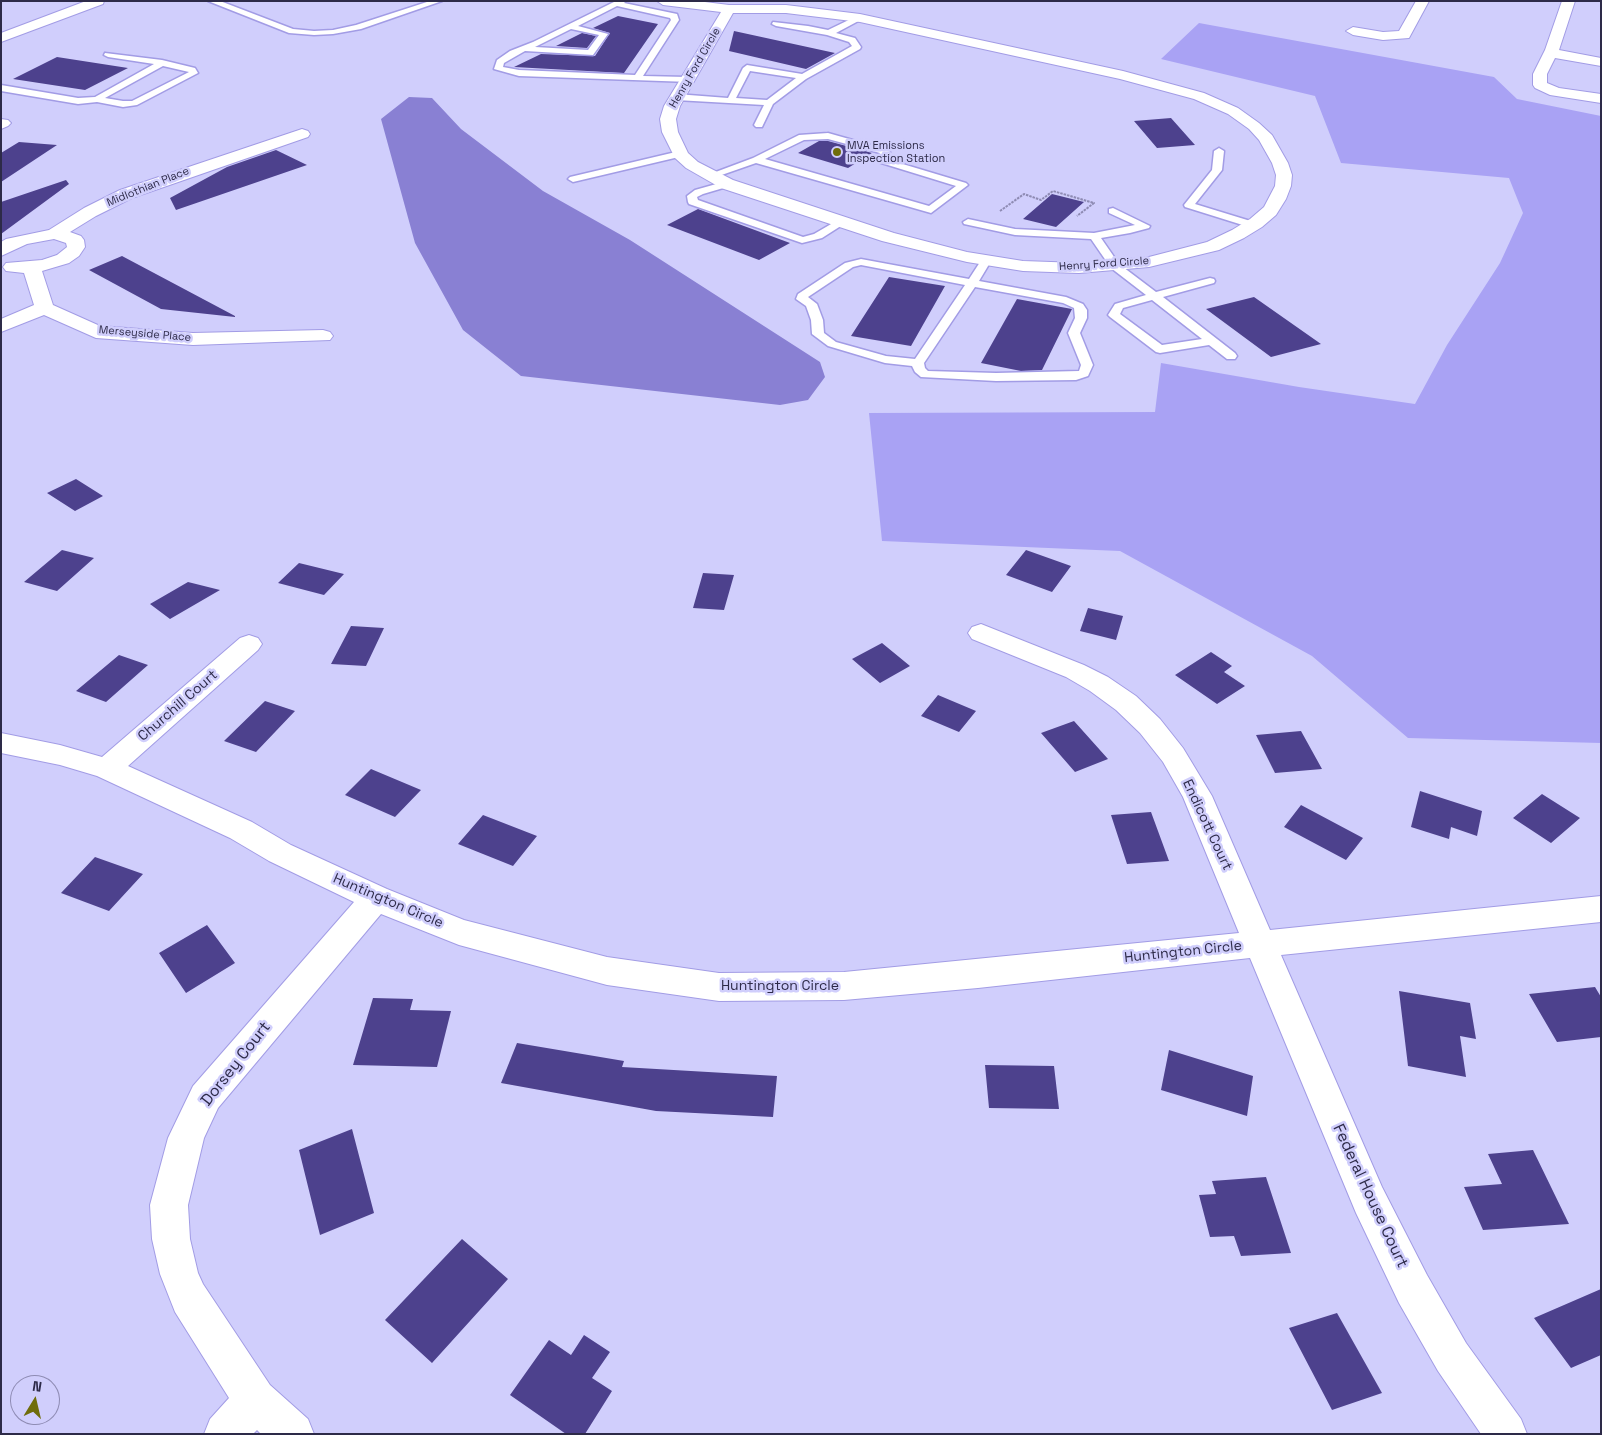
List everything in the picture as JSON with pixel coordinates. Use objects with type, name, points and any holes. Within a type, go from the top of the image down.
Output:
[{"type":"street","points":[[1,38],[98,1]]},
{"type":"street","name":"Henry Ford Circle","points":[[663,1],[729,9],[786,9],[860,18],[1161,84],[1199,96],[1233,111],[1254,126],[1266,138],[1280,163],[1284,175],[1283,186],[1270,211],[1253,225],[1213,246],[1149,262],[1115,266],[1042,268],[986,260],[936,250],[842,222],[727,184],[692,165],[680,154],[670,132],[668,120],[676,96],[729,9]]},
{"type":"street","points":[[1353,31],[1383,36],[1404,35],[1423,1]]},
{"type":"street","points":[[1569,1],[1561,39],[1550,53],[1540,74],[1540,85],[1555,92],[1601,99]]},
{"type":"street","points":[[1550,53],[1601,62]]},
{"type":"street","name":"Midlothian Place","points":[[1,251],[12,243],[24,239],[54,234],[90,212],[126,194],[196,168],[302,134]]},
{"type":"street","points":[[1,263],[11,267],[32,268],[63,259],[73,252],[76,247],[75,240],[54,234]]},
{"type":"street","points":[[1,326],[44,308],[32,268]]},
{"type":"street","name":"Merseyside Place","points":[[44,308],[96,332],[193,339],[323,336]]},
{"type":"street","name":"Endicott Court","points":[[981,633],[1075,671],[1099,684],[1126,703],[1150,726],[1173,755],[1196,796],[1259,944]]},
{"type":"street","name":"Churchill Court","points":[[107,769],[250,644]]},
{"type":"street","name":"Huntington Circle","points":[[1,744],[60,754],[107,769],[241,830],[280,853],[376,898],[459,932],[526,951],[614,972],[719,987],[844,986],[1601,909]]},
{"type":"street","name":"Dorsey Court","points":[[293,1434],[254,1400],[189,1298],[179,1274],[175,1257],[169,1205],[186,1138],[205,1097],[376,898]]},
{"type":"street","name":"Federal House Court","points":[[1259,944],[1369,1200],[1409,1280],[1452,1357],[1506,1434]]},
{"type":"street","points":[[226,1434],[254,1400]]},
{"type":"lane","points":[[212,1],[292,32],[314,33],[358,28],[438,1]]},
{"type":"lane","points":[[637,78],[675,20],[674,16],[619,3],[525,49],[513,53],[500,62],[498,69],[519,73],[637,78],[687,80]]},
{"type":"lane","points":[[829,33],[860,18]]},
{"type":"lane","points":[[759,125],[769,103],[803,77],[857,46],[852,40],[829,33],[776,24]]},
{"type":"lane","points":[[525,49],[590,53],[604,34],[571,26]]},
{"type":"lane","points":[[1,88],[78,101],[97,99],[134,104],[194,73],[192,70],[162,63],[108,55]]},
{"type":"lane","points":[[97,99],[162,63]]},
{"type":"lane","points":[[731,100],[747,68],[803,77]]},
{"type":"lane","points":[[676,96],[769,103]]},
{"type":"lane","points":[[710,176],[756,160],[802,137],[828,136],[885,152],[881,160],[963,184],[931,210],[756,160]]},
{"type":"lane","points":[[1219,151],[1218,170],[1188,205],[1253,225]]},
{"type":"lane","points":[[573,179],[680,154]]},
{"type":"lane","points":[[727,184],[699,192],[692,196],[693,202],[802,240],[818,236],[842,222]]},
{"type":"lane","points":[[968,222],[1015,232],[1094,236],[1145,226],[1113,211]]},
{"type":"lane","points":[[1094,236],[1115,266],[1230,356]]},
{"type":"lane","points":[[918,363],[885,359],[832,344],[818,334],[817,320],[811,304],[802,299],[802,296],[855,262],[972,283],[1066,300],[1079,306],[1081,318],[1074,333],[1087,365],[1084,373],[1076,376],[1039,377],[940,375],[925,374],[919,369],[918,363],[972,283],[986,260]]},
{"type":"lane","points":[[1210,281],[1119,306],[1114,315],[1160,349],[1211,341]]},
{"type":"path","points":[[997,213],[1024,194],[1040,200],[1053,191],[1094,203],[1073,220]]},
{"type":"shaded area","points":[[1199,23],[1494,77],[1517,99],[1601,116],[1601,743],[1408,738],[1312,656],[1120,551],[882,541],[869,413],[1155,412],[1161,363],[1299,387],[1415,404],[1447,345],[1500,263],[1523,213],[1509,178],[1341,163],[1315,96],[1161,59]]},
{"type":"shaded area","points":[[409,97],[432,98],[461,129],[543,191],[630,240],[820,362],[825,377],[808,400],[780,405],[521,376],[463,330],[415,243],[381,119]]},
{"type":"building","points":[[618,16],[658,24],[624,73],[514,67],[541,54],[595,56],[610,33],[593,28]]},
{"type":"building","points":[[734,31],[835,53],[806,69],[729,51]]},
{"type":"building","points":[[582,33],[596,36],[587,48],[556,46]]},
{"type":"building","points":[[57,57],[128,68],[85,90],[13,79]]},
{"type":"building","points":[[1171,118],[1195,145],[1157,148],[1134,121]]},
{"type":"building","name":"MVA Emissions Inspection Station","points":[[819,141],[828,141],[872,153],[848,168],[798,153]]},
{"type":"building","points":[[19,142],[57,145],[1,182],[1,153]]},
{"type":"building","points":[[276,150],[307,165],[176,210],[170,198],[227,167]]},
{"type":"building","points":[[66,180],[69,184],[1,234],[1,202]]},
{"type":"building","points":[[1052,194],[1084,202],[1056,227],[1023,219]]},
{"type":"building","points":[[698,209],[790,243],[759,260],[667,225]]},
{"type":"building","points":[[122,256],[235,317],[161,309],[89,270]]},
{"type":"building","points":[[889,277],[945,286],[911,346],[851,336]]},
{"type":"building","points":[[1254,297],[1321,344],[1271,357],[1206,309]]},
{"type":"building","points":[[1017,299],[1072,309],[1042,370],[1021,371],[981,363]]},
{"type":"building","points":[[76,479],[103,496],[75,511],[47,493]]},
{"type":"building","points":[[62,550],[94,558],[57,591],[24,582]]},
{"type":"building","points":[[1026,550],[1071,566],[1052,592],[1006,575]]},
{"type":"building","points":[[299,563],[344,574],[324,595],[278,583]]},
{"type":"building","points":[[703,573],[734,575],[724,610],[693,608]]},
{"type":"building","points":[[188,582],[220,590],[170,619],[150,604]]},
{"type":"building","points":[[1088,608],[1123,616],[1116,640],[1080,631]]},
{"type":"building","points":[[351,626],[384,628],[366,666],[331,664]]},
{"type":"building","points":[[882,643],[910,666],[880,683],[852,659]]},
{"type":"building","points":[[1211,652],[1232,666],[1224,672],[1245,686],[1217,704],[1175,675]]},
{"type":"building","points":[[119,655],[148,665],[106,702],[76,691]]},
{"type":"building","points":[[938,695],[976,711],[959,732],[921,716]]},
{"type":"building","points":[[265,701],[295,711],[256,752],[224,741]]},
{"type":"building","points":[[1074,721],[1108,759],[1075,772],[1041,733]]},
{"type":"building","points":[[1301,731],[1322,769],[1275,773],[1256,735]]},
{"type":"building","points":[[371,769],[421,790],[395,817],[345,795]]},
{"type":"building","points":[[1420,791],[1482,811],[1477,836],[1451,827],[1449,839],[1411,827]]},
{"type":"building","points":[[1542,794],[1580,818],[1551,843],[1513,818]]},
{"type":"building","points":[[1301,805],[1363,838],[1346,860],[1284,827]]},
{"type":"building","points":[[1151,812],[1169,861],[1127,864],[1111,815]]},
{"type":"building","points":[[483,815],[537,836],[513,866],[458,844]]},
{"type":"building","points":[[95,857],[143,874],[109,911],[61,893]]},
{"type":"building","points":[[207,925],[235,963],[186,993],[159,953]]},
{"type":"building","points":[[1595,987],[1601,997],[1601,1037],[1557,1042],[1529,994]]},
{"type":"building","points":[[1399,991],[1470,1003],[1476,1039],[1460,1036],[1466,1077],[1408,1066]]},
{"type":"building","points":[[373,998],[413,999],[410,1010],[451,1011],[437,1067],[353,1065]]},
{"type":"building","points":[[517,1043],[624,1061],[622,1067],[777,1076],[773,1117],[656,1111],[501,1083]]},
{"type":"building","points":[[1169,1050],[1253,1076],[1247,1116],[1161,1090]]},
{"type":"building","points":[[985,1065],[1054,1066],[1059,1109],[989,1108]]},
{"type":"building","points":[[352,1129],[374,1213],[320,1235],[299,1150]]},
{"type":"building","points":[[1533,1150],[1569,1224],[1483,1230],[1464,1187],[1502,1184],[1488,1154]]},
{"type":"building","points":[[1266,1177],[1291,1253],[1241,1256],[1234,1236],[1210,1237],[1199,1195],[1216,1194],[1212,1181]]},
{"type":"building","points":[[462,1239],[508,1279],[432,1363],[385,1320]]},
{"type":"building","points":[[1601,1289],[1601,1355],[1571,1368],[1534,1318]]},
{"type":"building","points":[[1337,1313],[1382,1393],[1332,1410],[1289,1328]]},
{"type":"building","points":[[584,1335],[610,1352],[592,1378],[612,1391],[585,1434],[566,1434],[510,1395],[549,1340],[571,1355]]},
{"type":"place","name":"MVA Emissions Inspection Station","points":[[837,152]]}]
